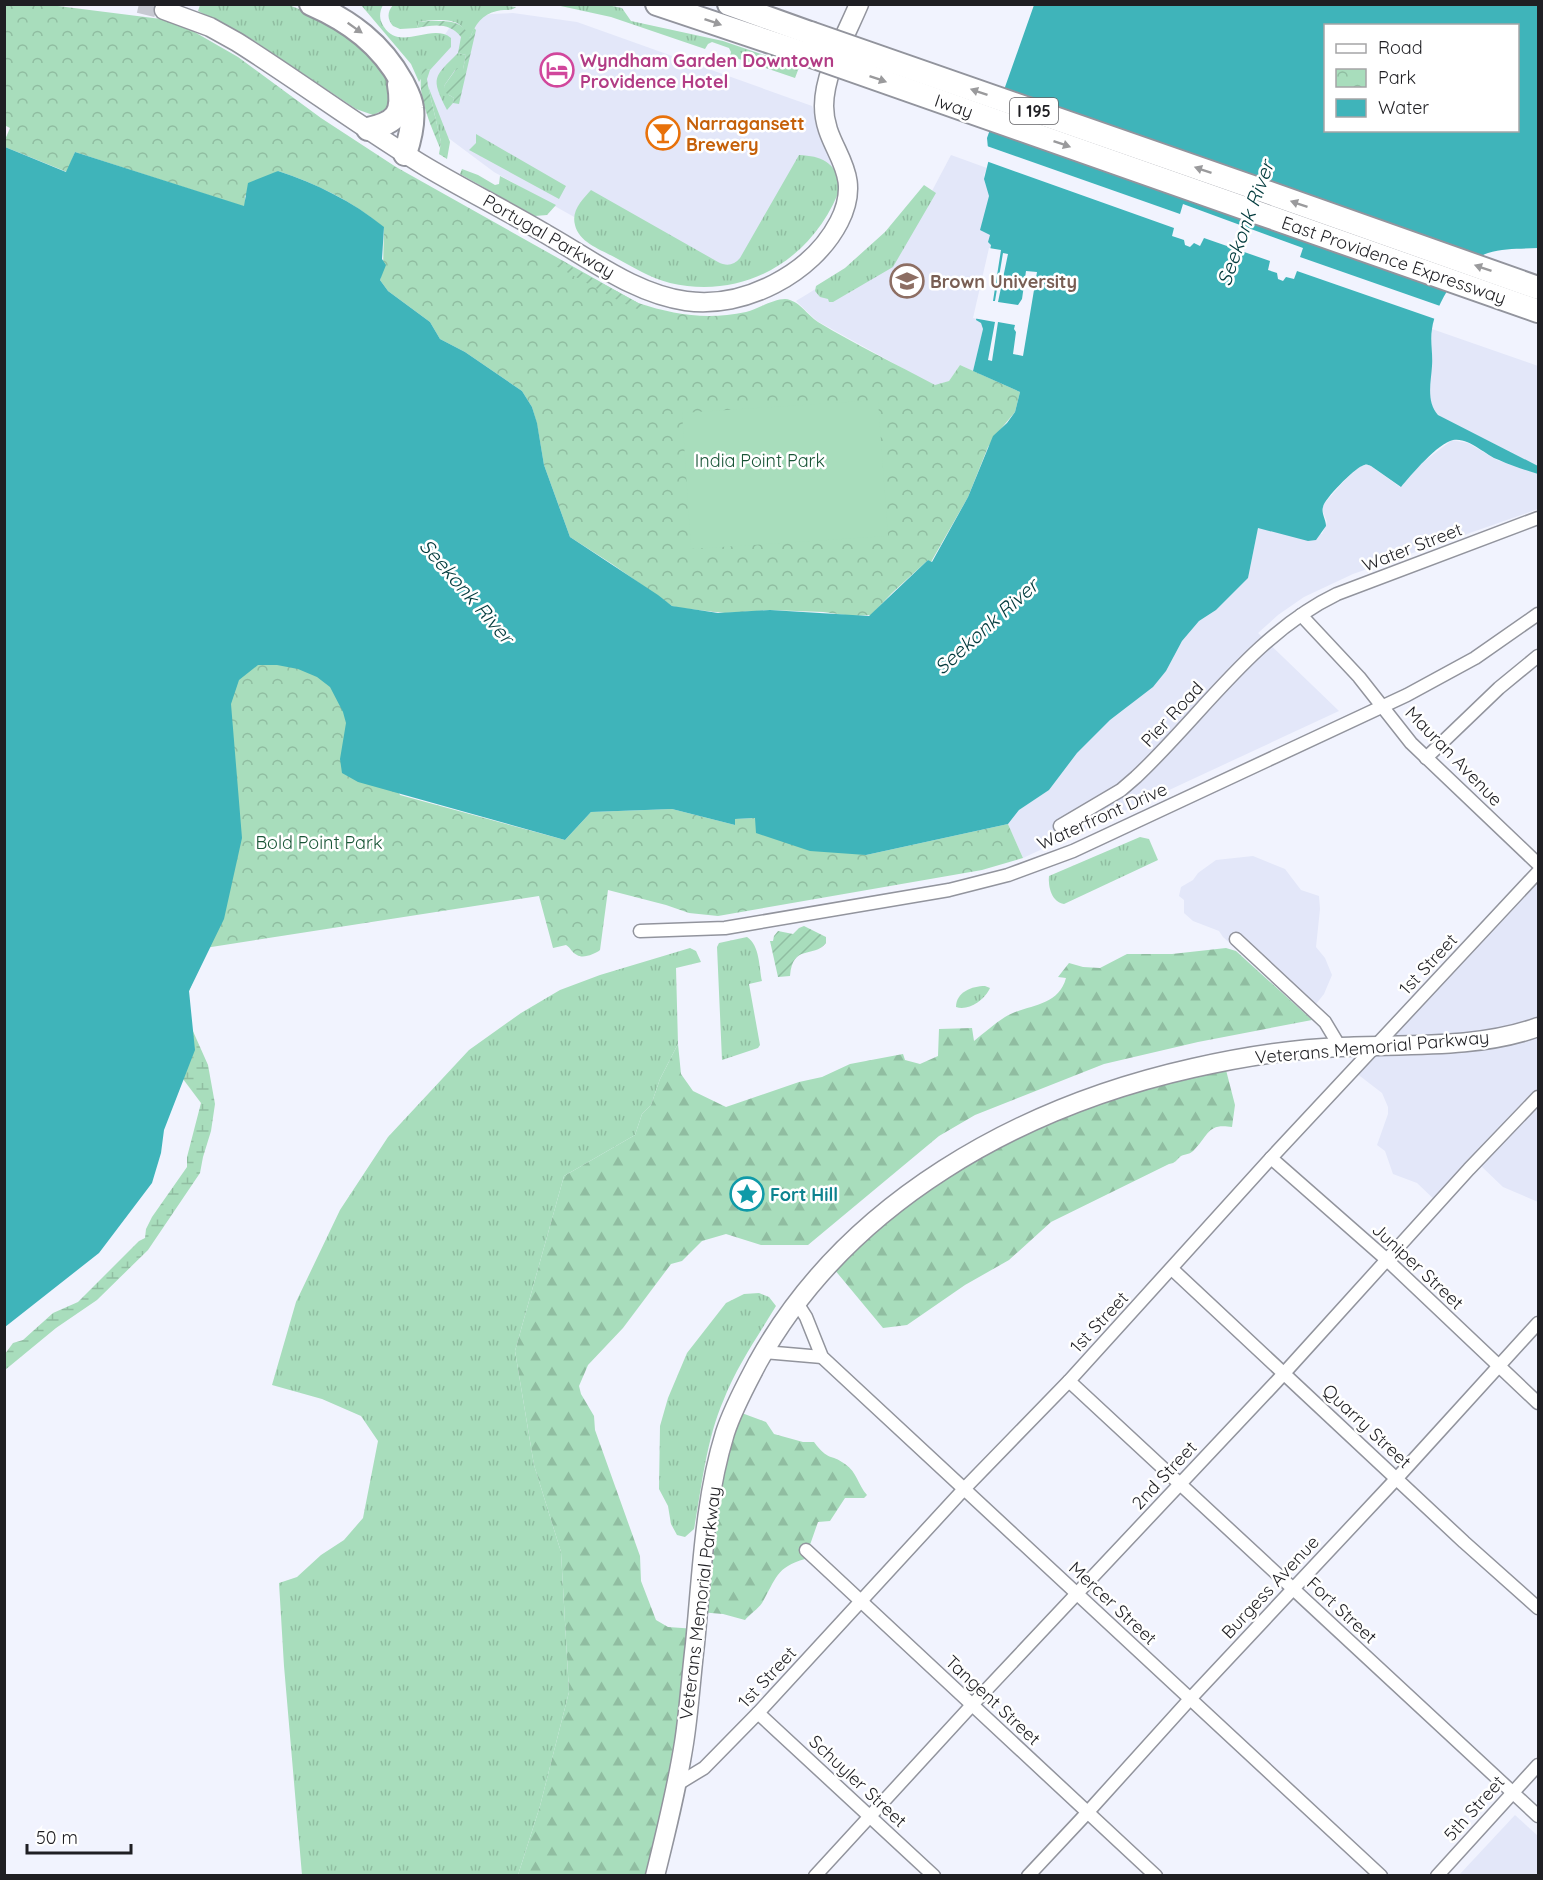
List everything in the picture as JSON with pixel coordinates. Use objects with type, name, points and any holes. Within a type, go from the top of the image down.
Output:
[{"type":"highway","points":[[311,4],[360,31],[383,52],[398,75],[410,98],[412,108],[412,124],[405,154]]},
{"type":"highway","name":"Iway","points":[[657,4],[806,43],[1254,200]]},
{"type":"highway","name":"Iway","points":[[729,4],[806,43]]},
{"type":"highway","points":[[368,129],[391,121],[399,111],[401,98],[398,75]]},
{"type":"highway","name":"East Providence Expressway","points":[[1254,200],[1539,288]]},
{"type":"highway","name":"East Providence Expressway","points":[[1254,200],[1539,311]]},
{"type":"main road","name":"Portugal Parkway","points":[[164,10],[210,27],[237,42],[405,154],[636,285],[683,300],[700,302],[724,300],[761,289],[795,272],[818,251],[839,222],[847,202],[847,173],[827,127],[825,94],[828,79],[859,4]]},
{"type":"main road","name":"Veterans Memorial Parkway","points":[[655,1875],[684,1743],[712,1492],[725,1434],[743,1389],[764,1352],[797,1303],[819,1275],[860,1234],[921,1184],[975,1151],[1028,1123],[1084,1100],[1191,1068],[1247,1057],[1340,1047],[1376,1047],[1488,1039],[1539,1027]]},
{"type":"street","name":"Water Street","points":[[1301,615],[1337,594],[1539,518]]},
{"type":"street","name":"Waterfront Drive","points":[[640,932],[725,928],[949,890],[1008,875],[1073,851],[1382,706],[1464,665],[1539,614]]},
{"type":"street","name":"Mauran Avenue","points":[[1301,615],[1359,677],[1426,758],[1539,864]]},
{"type":"street","name":"Pier Road","points":[[1060,826],[1121,790],[1137,777],[1241,668],[1301,615]]},
{"type":"street","points":[[1426,758],[1499,688],[1539,656]]},
{"type":"street","name":"1st Street","points":[[676,1785],[704,1768],[758,1713],[964,1489],[1068,1382],[1271,1158],[1539,872]]},
{"type":"street","points":[[1236,939],[1325,1022],[1340,1047]]},
{"type":"street","name":"2nd Street","points":[[815,1875],[1539,1097]]},
{"type":"street","name":"Juniper Street","points":[[1271,1158],[1386,1259],[1539,1403]]},
{"type":"street","name":"Quarry Street","points":[[1172,1269],[1464,1542],[1539,1608]]},
{"type":"street","name":"Mercer Street","points":[[797,1303],[806,1317],[822,1357],[1381,1875]]},
{"type":"street","name":"Burgess Avenue","points":[[1028,1875],[1539,1323]]},
{"type":"street","points":[[764,1352],[822,1357]]},
{"type":"street","name":"Fort Street","points":[[1068,1382],[1539,1816]]},
{"type":"street","name":"Tangent Street","points":[[806,1550],[1156,1875]]},
{"type":"street","name":"Schuyler Street","points":[[758,1713],[934,1875]]},
{"type":"street","name":"5th Street","points":[[1437,1875],[1539,1765]]},
{"type":"shaded area","points":[[513,13],[577,22],[812,106],[832,162],[835,178],[783,254],[679,276],[494,172],[443,134],[423,76],[434,51],[452,24],[491,14]]},
{"type":"shaded area","name":"Brown University","points":[[951,155],[987,168],[984,175],[989,191],[989,202],[982,222],[990,235],[991,244],[976,319],[981,323],[983,329],[973,371],[960,365],[949,381],[935,386],[817,321],[796,301],[863,260],[914,225]]},
{"type":"shaded area","points":[[1432,329],[1538,366],[1538,466],[1441,417],[1433,410],[1430,397]]},
{"type":"shaded area","points":[[1452,440],[1468,443],[1497,460],[1538,474],[1538,509],[1353,574],[1304,597],[1278,615],[1258,633],[1339,711],[1023,858],[1008,824],[1019,810],[1049,790],[1077,753],[1110,720],[1166,671],[1182,641],[1199,621],[1216,610],[1248,578],[1258,527],[1277,531],[1322,534],[1327,522],[1323,505],[1360,466],[1365,464],[1371,466],[1400,487],[1422,463]]},
{"type":"shaded area","points":[[1253,856],[1285,869],[1301,890],[1319,896],[1316,947],[1325,958],[1332,975],[1324,994],[1308,1014],[1219,931],[1193,921],[1184,913],[1184,900],[1179,896],[1181,887],[1216,860]]},
{"type":"shaded area","points":[[1538,877],[1538,1202],[1503,1187],[1480,1165],[1439,1204],[1417,1183],[1393,1174],[1385,1151],[1377,1145],[1388,1114],[1388,1107],[1382,1093],[1356,1073]]},
{"type":"shaded area","points":[[1515,1815],[1538,1836],[1538,1875],[1459,1875]]},
{"type":"green space","points":[[286,4],[320,17],[377,58],[393,90],[388,108],[373,115],[356,109],[247,36],[198,11],[200,5]]},
{"type":"green space","points":[[492,4],[516,7],[483,17],[470,38],[461,26],[451,21],[424,21],[419,22],[417,28],[400,29],[393,26],[389,18],[393,5]]},
{"type":"green space","name":"India Point Park","points":[[5,5],[50,5],[161,19],[191,30],[238,57],[321,118],[396,167],[638,303],[665,311],[718,316],[746,312],[780,299],[790,300],[818,322],[935,385],[949,381],[960,365],[1020,392],[1015,412],[988,447],[968,497],[931,562],[928,560],[871,615],[853,616],[823,612],[770,610],[725,613],[672,606],[570,537],[544,465],[532,407],[522,391],[465,352],[440,339],[430,322],[388,291],[380,280],[383,269],[384,228],[372,218],[321,188],[278,171],[245,196],[245,207],[75,152],[67,172],[5,147],[4,142],[10,128],[4,125]]},
{"type":"green space","points":[[361,5],[383,5],[380,19],[391,34],[407,37],[443,34],[451,38],[451,47],[430,70],[427,69],[419,82],[411,64]]},
{"type":"green space","points":[[556,5],[607,5],[622,8],[631,21],[723,41],[800,65],[795,78],[730,56],[729,48],[712,42],[705,49],[611,17]]},
{"type":"green space","points":[[447,21],[458,24],[463,27],[470,38],[474,28],[476,30],[459,104],[453,103],[454,98],[446,93],[444,86],[457,68],[463,69],[466,55],[458,53],[461,37],[457,32],[446,27],[417,28],[419,22]]},
{"type":"green space","points":[[458,53],[466,55],[463,69],[455,70],[444,86],[449,95],[454,98],[447,110],[438,91],[437,78]]},
{"type":"green space","points":[[424,68],[430,70],[427,79],[441,142],[440,148],[422,96],[421,76]]},
{"type":"green space","points":[[428,86],[450,142],[447,159],[439,154],[441,142]]},
{"type":"green space","points":[[476,134],[566,186],[559,199],[469,150],[476,143]]},
{"type":"green space","points":[[799,155],[814,157],[831,165],[842,183],[831,209],[816,232],[776,267],[752,279],[726,285],[699,287],[663,281],[592,245],[581,237],[575,225],[576,210],[591,190],[718,262],[730,264],[740,258]]},
{"type":"green space","points":[[462,169],[495,185],[499,184],[500,176],[556,205],[547,215],[535,216],[460,174]]},
{"type":"green space","points":[[924,185],[936,193],[893,267],[833,302],[820,297],[815,291],[816,286],[845,268],[885,232]]},
{"type":"green space","points":[[555,258],[644,306],[642,311],[554,265]]},
{"type":"green space","points":[[878,400],[888,536],[691,549],[682,413]]},
{"type":"green space","name":"Bold Point Park","points":[[321,655],[400,795],[565,840],[591,812],[672,809],[735,825],[735,819],[756,818],[866,855],[1008,824],[1023,858],[982,870],[718,916],[689,913],[608,890],[600,950],[586,956],[575,954],[566,945],[553,948],[539,896],[205,948],[224,666]]},
{"type":"green space","points":[[1140,837],[1149,839],[1158,860],[1064,904],[1056,900],[1050,890],[1049,876]]},
{"type":"green space","points":[[804,926],[826,937],[826,943],[821,948],[799,955],[792,966],[790,976],[778,977],[770,941],[773,941],[778,931],[793,934]]},
{"type":"green space","points":[[747,937],[757,951],[762,981],[749,984],[760,1045],[758,1048],[722,1060],[717,947],[719,943]]},
{"type":"green space","points":[[207,946],[187,996],[188,1020],[208,1065],[215,1104],[211,1131],[200,1173],[148,1250],[97,1300],[56,1328],[5,1370],[5,1354],[13,1343],[23,1340],[53,1313],[78,1302],[139,1241],[145,1238],[146,1229],[152,1217],[187,1167],[187,1157],[201,1103],[180,1075],[167,1022]]},
{"type":"green space","points":[[690,948],[696,951],[701,962],[676,968],[678,1044],[660,1079],[651,1105],[642,1114],[635,1135],[564,1176],[515,1351],[534,1465],[561,1552],[569,1692],[540,1806],[518,1875],[302,1875],[279,1583],[297,1577],[321,1555],[344,1540],[363,1518],[378,1441],[361,1416],[322,1399],[272,1385],[296,1302],[340,1210],[388,1137],[469,1050],[521,1013],[560,990],[600,975]]},
{"type":"green space","points":[[1226,948],[1236,951],[1312,1020],[1198,1042],[1104,1064],[975,1115],[939,1136],[808,1245],[761,1245],[726,1234],[702,1241],[682,1261],[671,1264],[623,1328],[588,1365],[579,1386],[581,1394],[594,1416],[595,1430],[640,1556],[641,1581],[656,1620],[668,1627],[696,1629],[656,1875],[518,1875],[540,1806],[569,1692],[561,1552],[534,1465],[515,1351],[564,1176],[635,1135],[642,1114],[651,1105],[660,1079],[678,1044],[681,1074],[693,1091],[726,1107],[799,1082],[822,1077],[850,1064],[903,1054],[905,1060],[920,1064],[938,1056],[939,1029],[972,1028],[974,1041],[1005,1017],[1049,1000],[1062,988],[1066,978],[1058,977],[1069,963],[1100,968],[1127,954],[1172,954]]},
{"type":"green space","points":[[985,986],[990,988],[979,1001],[965,1008],[956,1007],[959,997],[966,991]]},
{"type":"green space","points":[[1226,1070],[1235,1105],[1232,1127],[1218,1127],[1209,1131],[1193,1151],[1181,1156],[1175,1162],[1051,1222],[1009,1260],[965,1285],[907,1325],[883,1328],[834,1269],[851,1244],[975,1157],[1135,1086]]},
{"type":"green space","points":[[759,1293],[769,1297],[776,1306],[735,1375],[718,1415],[705,1463],[694,1529],[685,1537],[677,1535],[671,1524],[668,1506],[659,1489],[660,1426],[668,1398],[687,1353],[726,1303],[744,1294]]},
{"type":"green space","points":[[739,1412],[766,1422],[774,1434],[803,1442],[814,1442],[826,1455],[849,1467],[867,1495],[864,1498],[845,1498],[830,1521],[818,1522],[805,1559],[782,1570],[762,1603],[745,1620],[723,1614],[699,1612],[713,1506]]},
{"type":"water","name":"Seekonk River","points":[[1034,5],[1538,5],[1538,248],[1507,249],[1488,253],[1469,265],[1452,284],[1434,318],[1431,338],[1430,392],[1434,410],[1438,415],[1538,466],[1538,474],[1494,458],[1471,444],[1459,440],[1447,442],[1440,447],[1401,487],[1371,466],[1366,464],[1362,466],[1328,498],[1323,507],[1326,526],[1316,540],[1308,541],[1258,528],[1248,578],[1216,610],[1199,621],[1182,641],[1166,671],[1153,687],[1110,720],[1077,753],[1049,790],[1019,810],[1008,824],[866,855],[810,851],[756,833],[755,818],[735,819],[735,825],[672,809],[591,812],[565,840],[358,782],[342,773],[340,759],[346,723],[330,687],[317,677],[298,669],[277,665],[258,665],[239,680],[231,704],[242,838],[224,919],[189,991],[195,1050],[164,1130],[161,1153],[152,1183],[99,1253],[5,1327],[5,147],[66,172],[75,152],[244,206],[248,183],[278,171],[334,194],[384,227],[382,259],[386,265],[380,280],[388,291],[430,322],[440,339],[465,352],[522,391],[532,407],[544,465],[570,537],[672,606],[718,613],[770,610],[869,616],[928,560],[932,562],[968,497],[993,436],[1015,412],[1020,392],[973,371],[983,329],[981,323],[976,320],[991,245],[988,242],[990,235],[980,230],[989,196],[984,179],[989,159],[987,138]]},
{"type":"pier","points":[[984,145],[1180,214],[1183,204],[1303,248],[1300,257],[1443,307],[1438,320],[1297,271],[1294,279],[1286,277],[1283,281],[1278,279],[1277,273],[1268,270],[1270,261],[1204,238],[1200,246],[1194,243],[1190,247],[1185,245],[1184,240],[1172,236],[1174,228],[986,161]]},
{"type":"pier","points":[[989,248],[1001,250],[993,301],[995,301],[1003,253],[1008,254],[998,302],[1018,305],[1022,299],[1026,271],[1037,272],[1023,356],[1013,354],[1015,325],[998,322],[992,361],[988,360],[995,322],[973,318]]},
{"type":"tunnel","points":[[139,4],[164,10]]},
{"type":"place","name":"Wyndham Garden Downtown Providence Hotel","points":[[557,70]]},
{"type":"place","name":"Narragansett Brewery","points":[[663,133]]},
{"type":"place","name":"Brown University","points":[[907,281]]},
{"type":"place","name":"Fort Hill","points":[[747,1194]]}]
